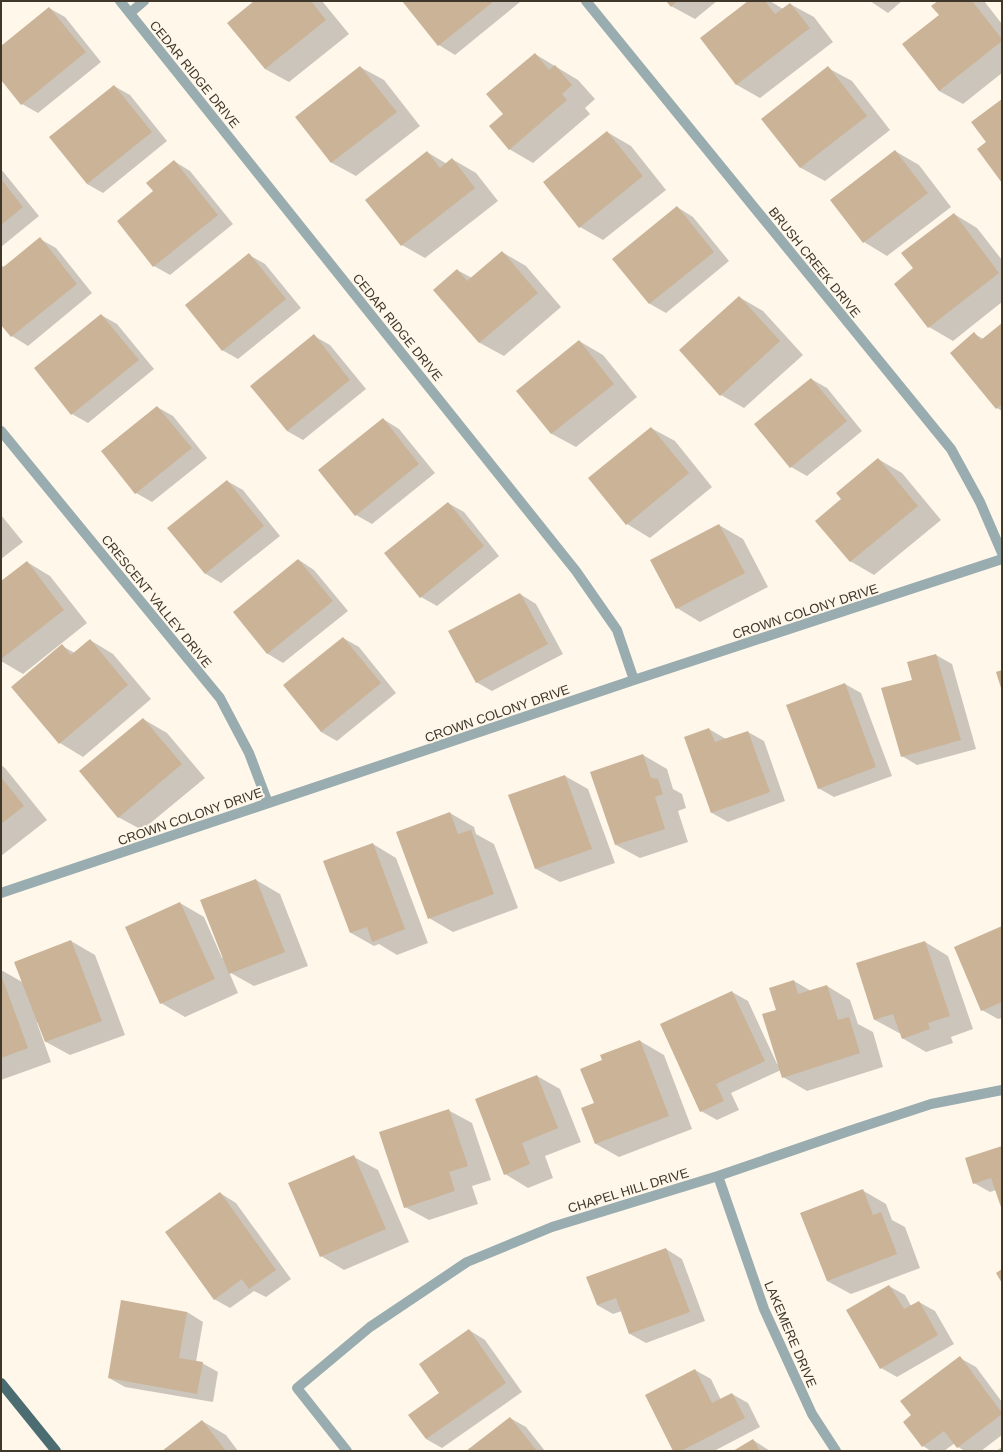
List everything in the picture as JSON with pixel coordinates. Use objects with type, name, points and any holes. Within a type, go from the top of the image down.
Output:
[{"type":"main road","points":[[1,1383],[56,1451]]},
{"type":"street","name":"CEDAR RIDGE DRIVE","points":[[120,1],[576,571],[617,630],[634,680]]},
{"type":"street","points":[[130,12],[144,1]]},
{"type":"street","name":"BRUSH CREEK DRIVE","points":[[586,1],[951,449],[980,502],[1002,552]]},
{"type":"street","name":"CRESCENT VALLEY DRIVE","points":[[1,431],[220,698],[249,753],[268,803]]},
{"type":"street","name":"CROWN COLONY DRIVE","points":[[1,893],[634,680],[1002,559]]},
{"type":"street","name":"CHAPEL HILL DRIVE","points":[[347,1451],[297,1388],[370,1327],[467,1262],[552,1227],[718,1176],[932,1104],[1002,1090]]},
{"type":"street","name":"LAKEMERE DRIVE","points":[[718,1176],[764,1309],[812,1414],[836,1451]]},
{"type":"building","points":[[254,1],[311,1],[326,20],[265,69],[227,23]]},
{"type":"building","points":[[402,1],[494,1],[438,46]]},
{"type":"building","points":[[666,1],[677,1],[671,7]]},
{"type":"building","points":[[748,1],[765,1],[775,14],[790,3],[810,28],[736,85],[700,38]]},
{"type":"building","points":[[938,1],[972,1],[1002,39],[1002,41],[939,91],[902,44],[939,15],[931,6]]},
{"type":"building","points":[[49,7],[86,52],[21,105],[1,80],[1,46]]},
{"type":"building","points":[[535,53],[549,70],[555,65],[572,85],[562,94],[567,100],[509,150],[489,126],[503,114],[486,94]]},
{"type":"building","points":[[360,66],[397,112],[331,163],[295,117]]},
{"type":"building","points":[[828,66],[867,116],[800,168],[761,119]]},
{"type":"building","points":[[114,85],[152,132],[87,184],[49,137]]},
{"type":"building","points":[[1002,99],[1002,183],[977,149],[986,142],[971,122]]},
{"type":"building","points":[[607,131],[643,176],[579,228],[543,182]]},
{"type":"building","points":[[895,150],[928,193],[863,243],[830,200]]},
{"type":"building","points":[[427,151],[440,168],[452,158],[475,188],[401,246],[365,200]]},
{"type":"building","points":[[174,160],[218,215],[153,267],[117,221],[153,191],[146,183]]},
{"type":"building","points":[[1,179],[23,207],[1,225]]},
{"type":"building","points":[[677,206],[714,252],[649,304],[612,259]]},
{"type":"building","points":[[954,213],[999,273],[928,328],[894,284],[913,268],[901,253]]},
{"type":"building","points":[[40,237],[77,284],[11,337],[1,325],[1,269]]},
{"type":"building","points":[[502,251],[538,293],[479,343],[433,290],[457,269],[467,281]]},
{"type":"building","points":[[249,253],[286,299],[222,351],[185,305]]},
{"type":"building","points":[[739,296],[780,341],[720,396],[679,350]]},
{"type":"building","points":[[101,314],[139,360],[71,415],[34,368]]},
{"type":"building","points":[[1002,323],[1002,404],[996,409],[950,353],[974,332],[981,340]]},
{"type":"building","points":[[314,334],[350,380],[287,431],[250,386]]},
{"type":"building","points":[[579,340],[614,384],[551,434],[516,391]]},
{"type":"building","points":[[811,378],[847,421],[790,468],[754,424]]},
{"type":"building","points":[[157,406],[192,448],[135,494],[101,451]]},
{"type":"building","points":[[383,418],[419,464],[355,516],[318,470]]},
{"type":"building","points":[[651,427],[689,473],[626,525],[588,478]]},
{"type":"building","points":[[878,458],[918,506],[850,562],[815,521],[841,499],[836,493]]},
{"type":"building","points":[[227,480],[264,526],[205,574],[167,528]]},
{"type":"building","points":[[448,502],[484,546],[420,598],[384,553]]},
{"type":"building","points":[[719,524],[745,573],[676,609],[650,560]]},
{"type":"building","points":[[298,559],[333,601],[267,654],[233,612]]},
{"type":"building","points":[[27,561],[64,610],[1,659],[1,581]]},
{"type":"building","points":[[520,593],[548,644],[476,683],[448,631]]},
{"type":"building","points":[[343,637],[381,683],[321,732],[283,685]]},
{"type":"building","points":[[90,639],[128,685],[59,744],[11,687],[62,644],[71,655]]},
{"type":"building","points":[[936,654],[961,740],[901,757],[881,688],[912,680],[907,662]]},
{"type":"building","points":[[1002,670],[1002,691],[996,672]]},
{"type":"building","points":[[845,683],[876,767],[818,789],[786,705]]},
{"type":"building","points":[[143,718],[182,764],[118,818],[79,771]]},
{"type":"building","points":[[709,728],[715,742],[748,731],[770,792],[711,813],[684,737]]},
{"type":"building","points":[[643,754],[651,778],[658,779],[663,794],[655,797],[665,829],[615,845],[590,772]]},
{"type":"building","points":[[565,775],[592,849],[535,869],[508,795]]},
{"type":"building","points":[[1,777],[24,806],[1,824]]},
{"type":"building","points":[[450,812],[458,834],[471,830],[494,894],[428,919],[396,832]]},
{"type":"building","points":[[373,843],[405,929],[372,942],[367,927],[350,933],[323,861]]},
{"type":"building","points":[[256,879],[285,952],[229,974],[200,900]]},
{"type":"building","points":[[180,902],[215,979],[160,1004],[125,927]]},
{"type":"building","points":[[1002,926],[1002,1002],[981,1011],[954,947]]},
{"type":"building","points":[[71,940],[102,1021],[45,1042],[14,962]]},
{"type":"building","points":[[925,941],[950,1016],[928,1023],[930,1029],[902,1039],[893,1014],[874,1020],[856,963]]},
{"type":"building","points":[[1,975],[28,1048],[1,1058]]},
{"type":"building","points":[[794,980],[798,994],[827,985],[838,1020],[849,1017],[860,1053],[782,1078],[762,1014],[776,1010],[769,988]]},
{"type":"building","points":[[732,991],[765,1061],[716,1084],[724,1101],[700,1112],[660,1024]]},
{"type":"building","points":[[640,1040],[669,1116],[595,1144],[581,1108],[594,1103],[580,1069],[602,1060],[600,1055]]},
{"type":"building","points":[[537,1075],[558,1128],[522,1143],[530,1164],[504,1175],[475,1099]]},
{"type":"building","points":[[449,1109],[468,1166],[449,1172],[455,1191],[404,1208],[379,1132]]},
{"type":"building","points":[[1002,1146],[1002,1210],[991,1178],[973,1184],[965,1158]]},
{"type":"building","points":[[354,1155],[386,1229],[320,1257],[288,1183]]},
{"type":"building","points":[[863,1189],[873,1215],[881,1212],[897,1254],[827,1281],[800,1213]]},
{"type":"building","points":[[220,1192],[276,1270],[249,1289],[242,1279],[214,1300],[165,1232]]},
{"type":"building","points":[[666,1248],[690,1312],[629,1334],[616,1298],[597,1305],[586,1277]]},
{"type":"building","points":[[1002,1269],[1002,1283],[996,1273]]},
{"type":"building","points":[[889,1285],[904,1309],[919,1301],[938,1335],[880,1369],[846,1310]]},
{"type":"building","points":[[121,1300],[187,1312],[179,1358],[203,1362],[197,1394],[108,1378]]},
{"type":"building","points":[[469,1329],[506,1383],[426,1439],[408,1415],[439,1393],[419,1364]]},
{"type":"building","points":[[960,1356],[1002,1414],[957,1448],[944,1431],[922,1447],[903,1422],[911,1415],[900,1401]]},
{"type":"building","points":[[695,1369],[712,1403],[732,1393],[745,1418],[681,1451],[673,1451],[645,1395]]},
{"type":"building","points":[[510,1417],[537,1451],[466,1451]]},
{"type":"building","points":[[202,1420],[226,1451],[162,1451]]},
{"type":"building","points":[[753,1439],[760,1451],[733,1451]]}]
